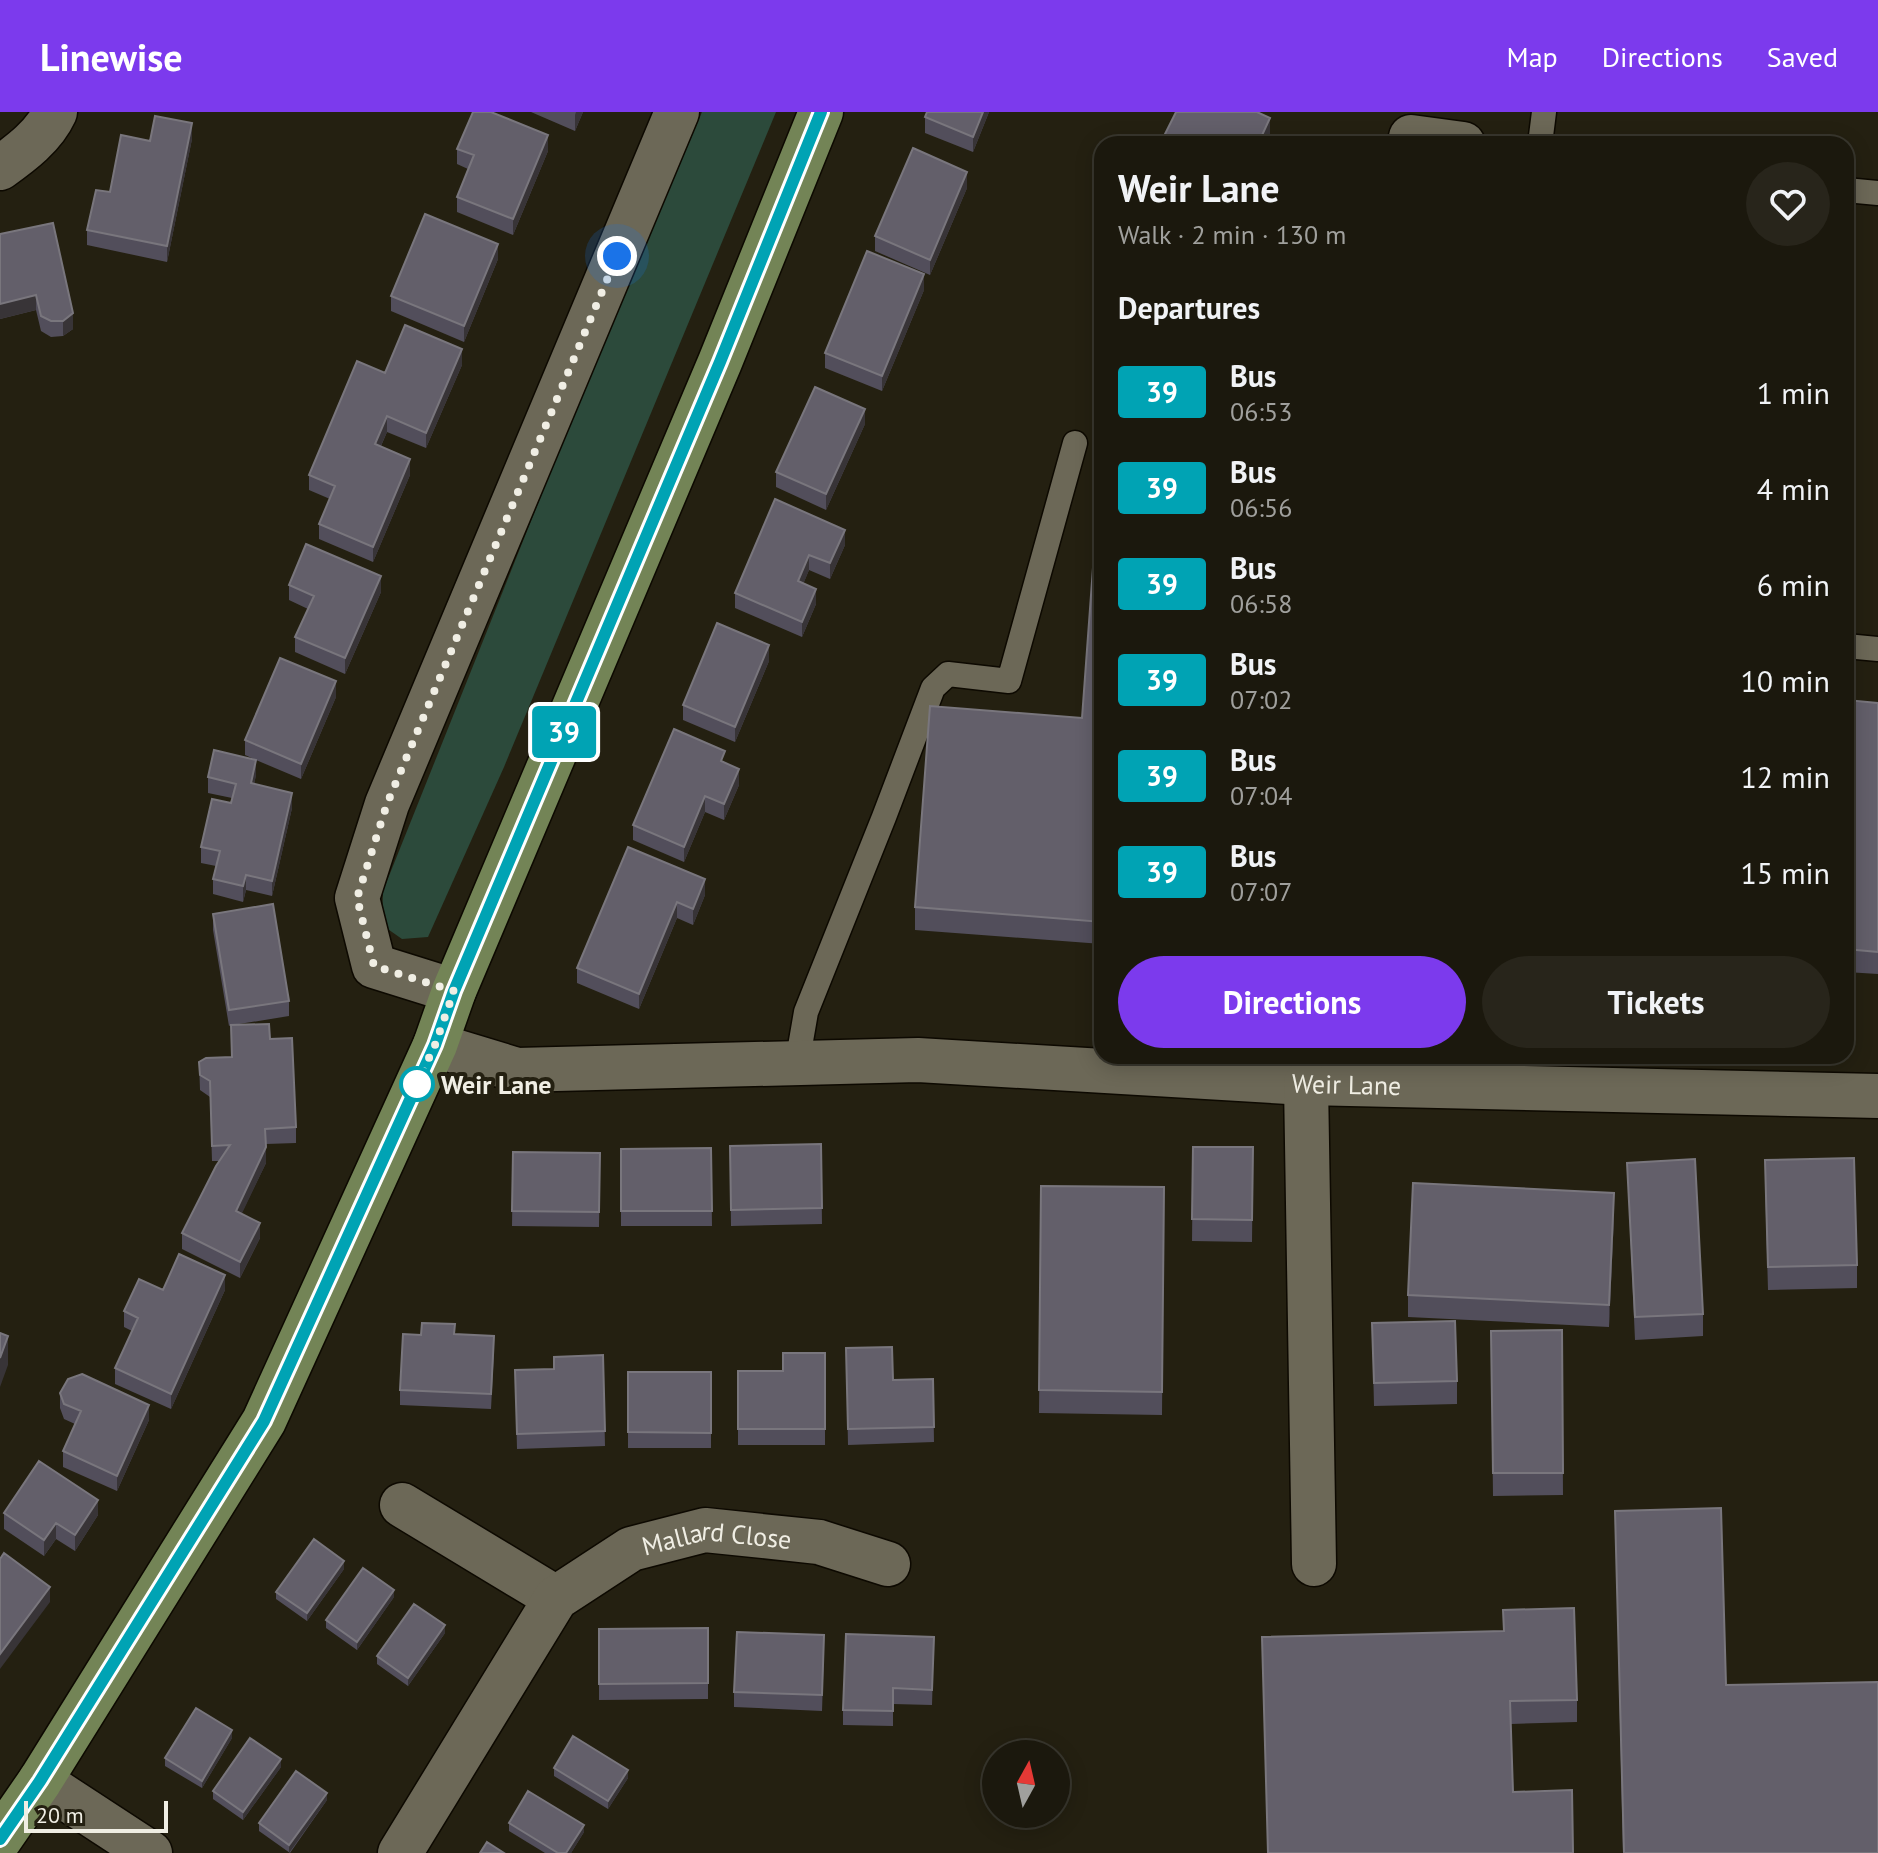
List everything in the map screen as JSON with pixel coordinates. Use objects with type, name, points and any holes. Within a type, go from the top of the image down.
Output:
[{"type":"main road","points":[[0,1839],[40,1781],[264,1421],[435,1045],[454,991],[720,362],[821,112]]},
{"type":"street","points":[[0,168],[48,126],[55,112]]},
{"type":"street","points":[[454,991],[374,966],[357,898],[387,804],[677,112]]},
{"type":"street","name":"Weir Lane","points":[[435,1045],[517,1070],[918,1060],[1306,1083],[1452,1071],[1878,1096]]},
{"type":"street","points":[[1306,1083],[1314,1564]]},
{"type":"street","points":[[402,1505],[556,1598]]},
{"type":"street","name":"Mallard Close","points":[[400,1853],[556,1598],[631,1549],[705,1530],[819,1542],[888,1564]]},
{"type":"street","points":[[40,1781],[150,1853]]},
{"type":"lane","points":[[1541,136],[1544,112]]},
{"type":"lane","points":[[1854,191],[1878,193]]},
{"type":"lane","points":[[797,1064],[806,1012],[933,688],[948,674],[1009,681],[1075,443]]},
{"type":"lane","points":[[1854,647],[1878,649]]},
{"type":"green space","points":[[702,112],[776,112],[504,767],[428,937],[402,939],[382,925],[383,891],[567,431]]},
{"type":"building","points":[[473,112],[491,112],[548,135],[513,219],[457,197],[474,155],[457,149]]},
{"type":"building","points":[[927,112],[983,112],[973,137],[925,117]]},
{"type":"building","points":[[1176,112],[1257,112],[1270,118],[1262,136],[1164,136]]},
{"type":"building","points":[[155,116],[192,123],[167,246],[87,230],[96,190],[110,192],[121,135],[150,141]]},
{"type":"building","points":[[913,148],[967,172],[930,260],[875,236]]},
{"type":"building","points":[[425,214],[498,244],[464,326],[391,296]]},
{"type":"building","points":[[53,223],[73,313],[63,321],[51,321],[41,316],[36,295],[0,304],[0,234]]},
{"type":"building","points":[[867,251],[924,274],[882,376],[825,353]]},
{"type":"building","points":[[405,325],[462,349],[426,433],[387,416],[375,444],[410,459],[373,547],[319,524],[335,486],[309,475],[357,361],[385,373]]},
{"type":"building","points":[[815,387],[865,409],[826,494],[776,472]]},
{"type":"building","points":[[775,499],[845,530],[830,563],[809,555],[798,581],[816,589],[802,622],[735,593]]},
{"type":"building","points":[[306,544],[381,576],[345,658],[295,637],[314,596],[289,585]]},
{"type":"building","points":[[1094,554],[1094,921],[915,907],[930,706],[1082,718]]},
{"type":"building","points":[[717,623],[769,645],[735,727],[683,705]]},
{"type":"building","points":[[280,658],[336,681],[301,764],[245,740]]},
{"type":"building","points":[[1854,701],[1878,703],[1878,952],[1854,950]]},
{"type":"building","points":[[674,729],[725,751],[721,761],[739,769],[724,804],[705,796],[684,847],[633,825]]},
{"type":"building","points":[[214,750],[256,760],[251,783],[292,793],[272,881],[246,875],[243,886],[213,879],[220,851],[201,847],[212,799],[231,803],[236,784],[208,777]]},
{"type":"building","points":[[628,847],[705,879],[693,909],[677,902],[639,994],[577,968]]},
{"type":"building","points":[[273,904],[289,1001],[229,1010],[213,914]]},
{"type":"building","points":[[269,1024],[270,1039],[292,1038],[296,1127],[265,1129],[266,1147],[236,1211],[260,1223],[240,1262],[182,1233],[230,1145],[212,1146],[210,1081],[200,1075],[199,1062],[206,1058],[232,1057],[231,1025]]},
{"type":"building","points":[[821,1144],[822,1208],[731,1210],[730,1146]]},
{"type":"building","points":[[1193,1147],[1253,1147],[1252,1220],[1192,1219]]},
{"type":"building","points":[[711,1148],[712,1211],[621,1211],[621,1149]]},
{"type":"building","points":[[513,1152],[600,1153],[599,1212],[512,1211]]},
{"type":"building","points":[[1854,1158],[1857,1265],[1768,1267],[1765,1160]]},
{"type":"building","points":[[1695,1159],[1703,1314],[1635,1317],[1627,1163]]},
{"type":"building","points":[[1413,1183],[1614,1193],[1609,1305],[1408,1295]]},
{"type":"building","points":[[1041,1186],[1164,1187],[1162,1392],[1039,1390]]},
{"type":"building","points":[[179,1254],[225,1275],[171,1394],[115,1368],[138,1318],[124,1311],[139,1279],[163,1290]]},
{"type":"building","points":[[1455,1321],[1457,1381],[1374,1383],[1372,1323]]},
{"type":"building","points":[[422,1323],[455,1324],[454,1334],[494,1336],[491,1394],[400,1390],[403,1334],[421,1335]]},
{"type":"building","points":[[1562,1330],[1563,1473],[1493,1473],[1491,1331]]},
{"type":"building","points":[[0,1333],[8,1336],[0,1358]]},
{"type":"building","points":[[892,1347],[893,1380],[933,1379],[934,1427],[848,1429],[846,1348]]},
{"type":"building","points":[[783,1353],[825,1353],[825,1429],[738,1429],[738,1371],[783,1371]]},
{"type":"building","points":[[603,1355],[605,1431],[517,1434],[515,1370],[554,1369],[554,1357]]},
{"type":"building","points":[[628,1372],[711,1372],[711,1433],[628,1432]]},
{"type":"building","points":[[82,1374],[149,1405],[117,1476],[63,1451],[81,1411],[64,1404],[60,1393],[68,1379]]},
{"type":"building","points":[[39,1461],[98,1500],[75,1535],[56,1523],[44,1540],[4,1513]]},
{"type":"building","points":[[1721,1508],[1726,1685],[1878,1682],[1878,1853],[1624,1853],[1615,1511]]},
{"type":"building","points":[[314,1539],[344,1561],[307,1613],[276,1592]]},
{"type":"building","points":[[4,1553],[50,1587],[0,1654],[0,1559]]},
{"type":"building","points":[[363,1568],[394,1590],[357,1642],[326,1620]]},
{"type":"building","points":[[414,1604],[445,1625],[408,1678],[377,1656]]},
{"type":"building","points":[[1574,1608],[1577,1700],[1510,1701],[1513,1792],[1572,1790],[1573,1853],[1268,1853],[1262,1637],[1504,1631],[1503,1610]]},
{"type":"building","points":[[708,1628],[708,1683],[599,1684],[599,1629]]},
{"type":"building","points":[[737,1632],[824,1635],[822,1695],[734,1692]]},
{"type":"building","points":[[846,1634],[934,1637],[932,1690],[893,1688],[893,1711],[843,1710]]},
{"type":"building","points":[[196,1708],[232,1730],[202,1781],[165,1758]]},
{"type":"building","points":[[573,1736],[628,1770],[608,1801],[554,1768]]},
{"type":"building","points":[[250,1738],[281,1759],[243,1812],[213,1791]]},
{"type":"building","points":[[296,1771],[327,1793],[289,1845],[259,1823]]},
{"type":"building","points":[[528,1791],[584,1825],[566,1853],[558,1853],[509,1823]]},
{"type":"building","points":[[487,1842],[504,1853],[480,1853]]},
{"type":"bus line","name":"39","points":[[0,1839],[40,1781],[264,1421],[435,1045],[454,991],[720,362],[821,112]]},
{"type":"place","name":"Weir Lane","points":[[417,1084]]},
{"type":"route","points":[[417,1084],[454,991],[374,966],[357,898],[387,804],[617,256]]}]
